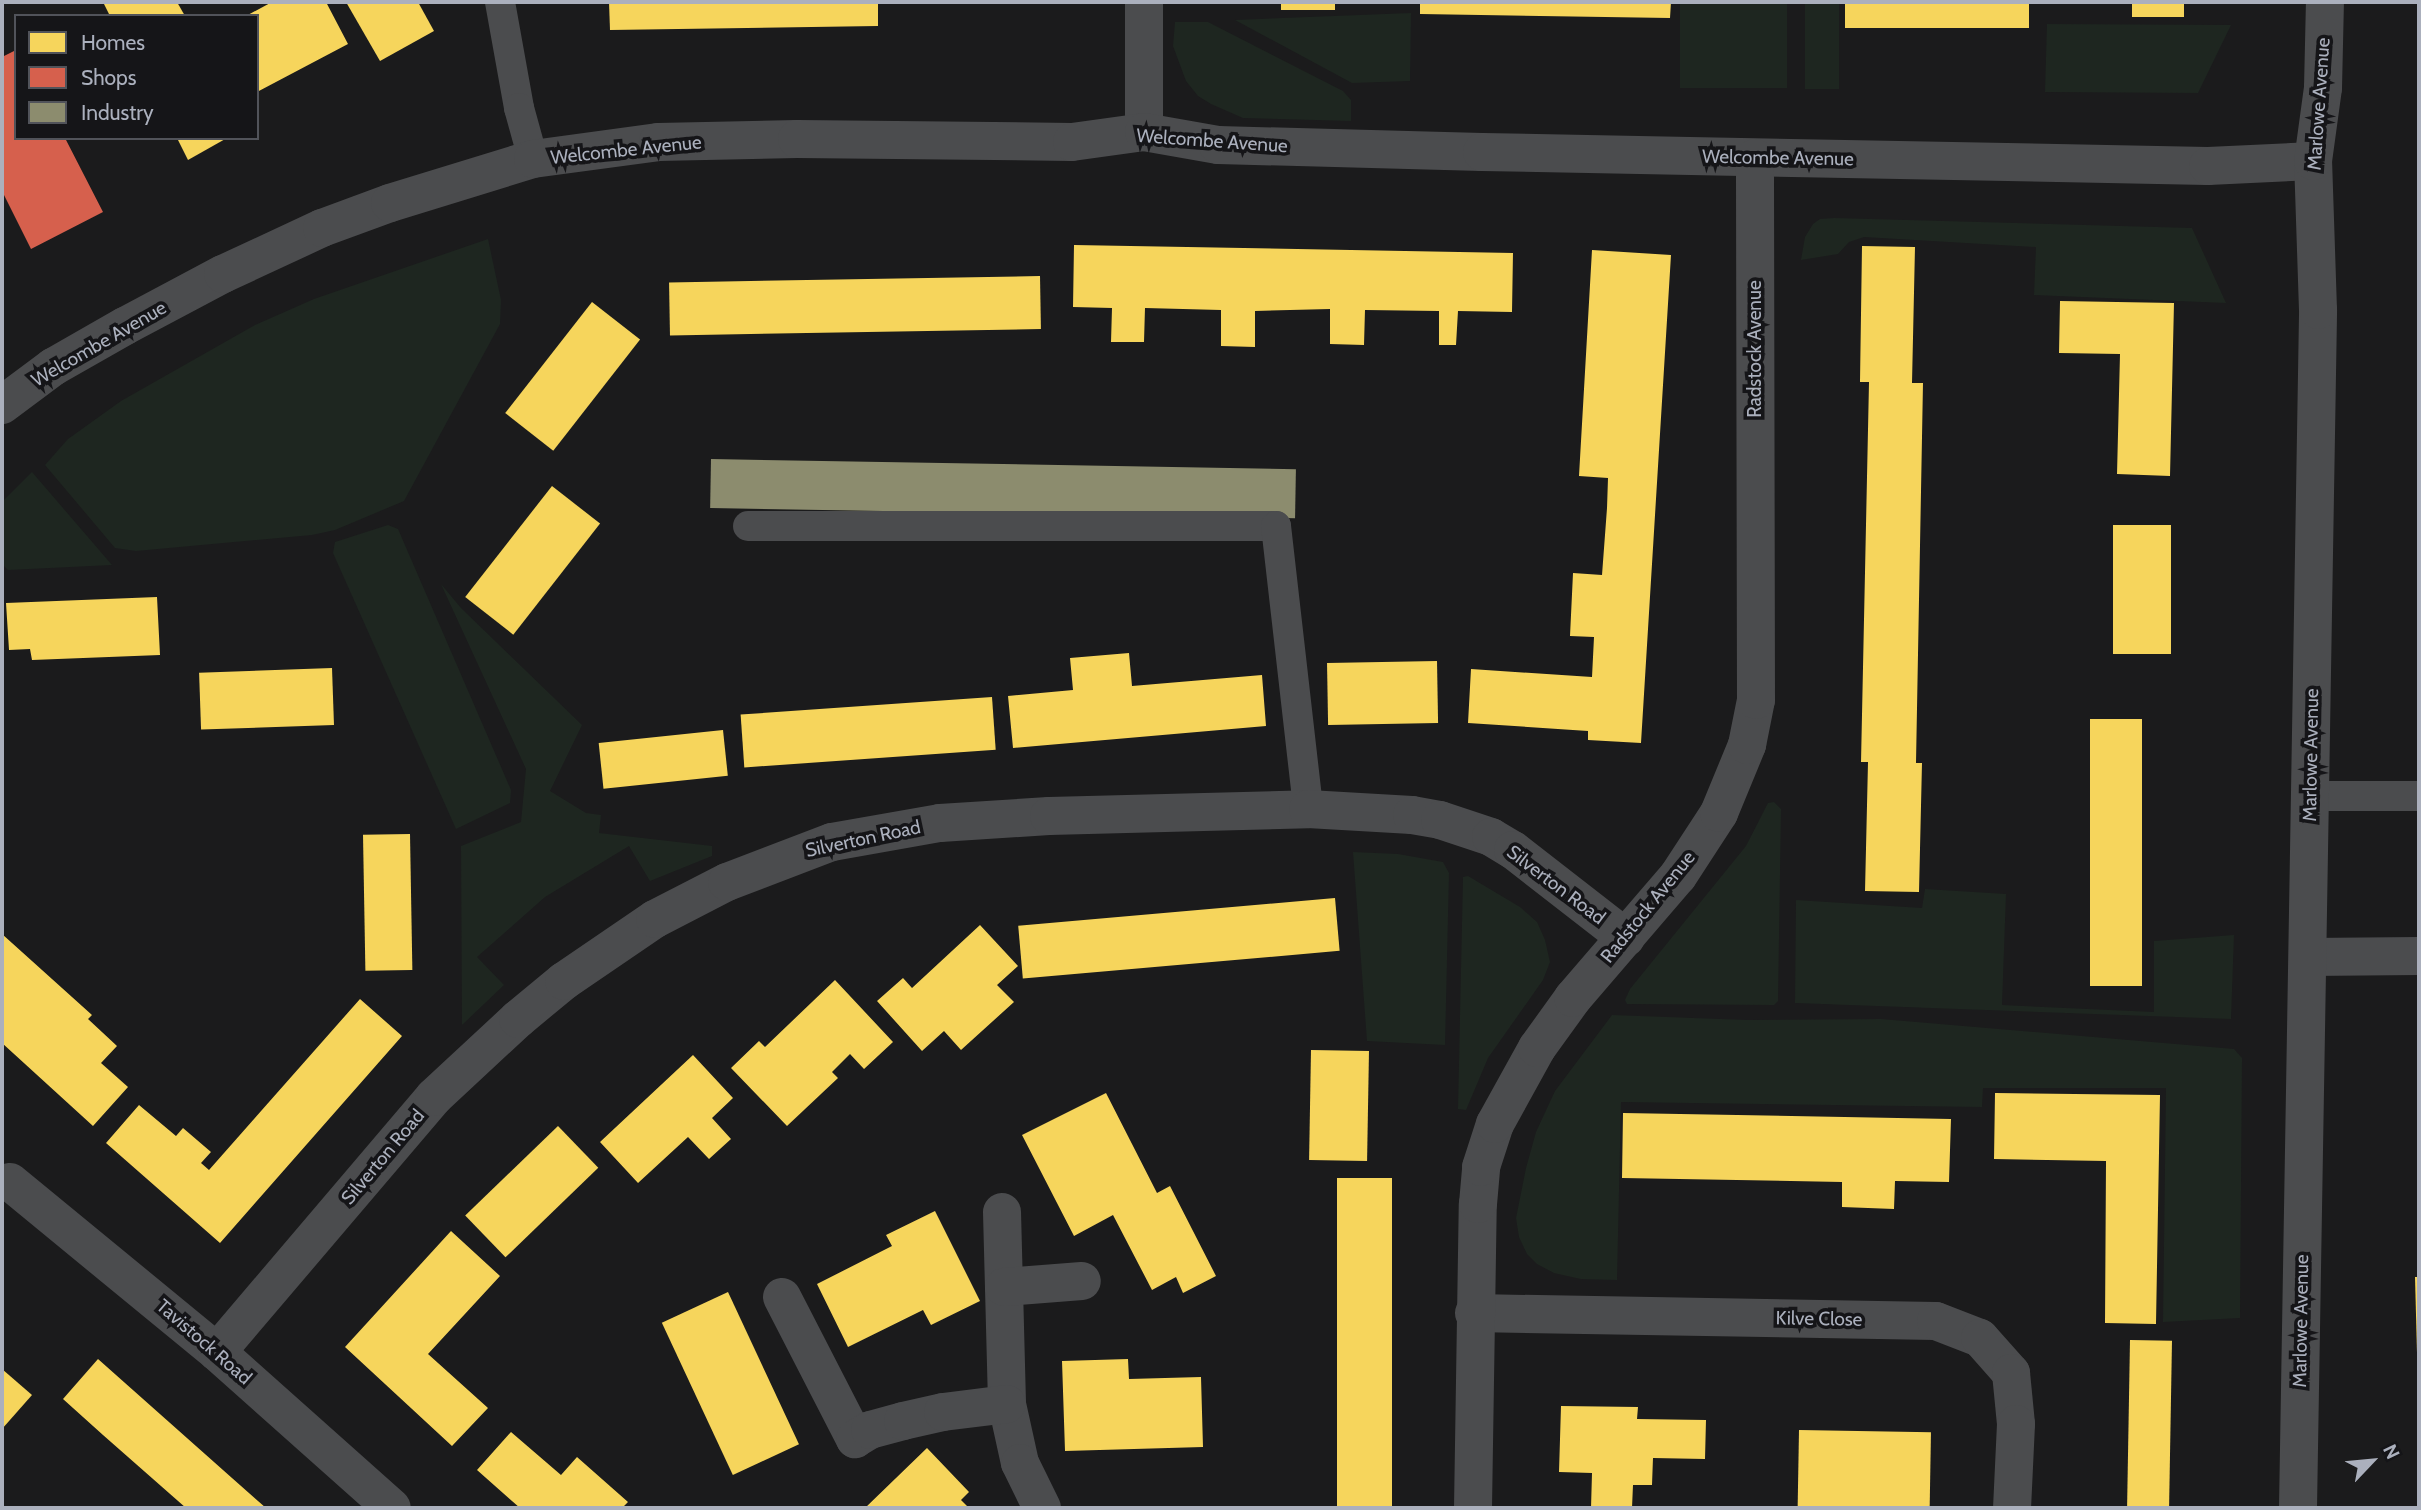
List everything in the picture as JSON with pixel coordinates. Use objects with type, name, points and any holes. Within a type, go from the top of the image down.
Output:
[{"type":"street","points":[[1144,2],[1144,132]]},
{"type":"street","name":"Marlowe Avenue","points":[[2298,1508],[2318,310],[2313,161],[2323,88],[2325,2]]},
{"type":"street","name":"Welcombe Avenue","points":[[2,405],[53,367],[223,274],[268,252],[390,203],[533,159],[658,142],[797,139],[1072,142],[1144,132],[1218,145],[2221,166],[2313,161]]},
{"type":"street","name":"Radstock Avenue","points":[[1473,1508],[1474,1313],[1481,1167],[1495,1124],[1537,1048],[1573,999],[1678,876],[1718,813],[1747,745],[1756,700],[1755,158]]},
{"type":"street","name":"Silverton Road","points":[[217,1353],[434,1097],[467,1063],[564,981],[627,936],[727,882],[832,842],[929,825],[1049,816],[1308,809],[1412,815],[1470,829],[1513,850],[1626,938]]},
{"type":"street","points":[[2308,957],[2419,956]]},
{"type":"street","name":"Tavistock Road","points":[[10,1182],[217,1353],[392,1508]]},
{"type":"street","points":[[1002,1212],[1007,1404],[1020,1463],[1042,1508]]},
{"type":"street","points":[[1004,1287],[1082,1281]]},
{"type":"street","points":[[782,1297],[855,1439],[870,1430],[903,1421],[1007,1404]]},
{"type":"street","name":"Kilve Close","points":[[1474,1313],[1936,1321],[1980,1338],[2011,1373],[2016,1424],[2012,1508]]},
{"type":"lane","points":[[500,2],[519,108],[533,159]]},
{"type":"lane","points":[[748,526],[1276,526],[1308,809]]},
{"type":"lane","points":[[2310,796],[2419,796]]},
{"type":"shaded area","points":[[1680,2],[1787,2],[1787,88],[1680,88]]},
{"type":"shaded area","points":[[1805,2],[1839,2],[1839,89],[1805,89]]},
{"type":"shaded area","points":[[1411,13],[1410,81],[1352,83],[1235,20]]},
{"type":"shaded area","points":[[1175,22],[1208,22],[1343,91],[1351,100],[1351,121],[1243,118],[1211,104],[1198,96],[1186,81],[1173,46]]},
{"type":"shaded area","points":[[2047,24],[2231,25],[2198,93],[2045,92]]},
{"type":"shaded area","points":[[1820,219],[2192,228],[2226,303],[2034,295],[2036,247],[1864,237],[1849,242],[1838,254],[1801,260],[1805,237],[1813,224]]},
{"type":"shaded area","points":[[488,239],[501,300],[500,324],[404,501],[335,530],[312,535],[136,551],[115,548],[45,465],[68,439],[121,401],[255,325],[314,299]]},
{"type":"shaded area","points":[[32,472],[112,565],[8,570],[2,564],[2,502]]},
{"type":"shaded area","points":[[388,525],[398,529],[511,790],[510,803],[456,829],[333,553],[335,542]]},
{"type":"shaded area","points":[[441,584],[461,608],[582,725],[550,791],[586,813],[601,815],[599,833],[712,846],[712,856],[650,881],[629,846],[545,897],[477,957],[504,985],[462,1025],[461,846],[521,822],[526,769]]},
{"type":"shaded area","points":[[1774,802],[1781,809],[1778,1001],[1774,1005],[1627,1004],[1625,1000],[1630,989],[1746,846],[1768,803]]},
{"type":"shaded area","points":[[1353,852],[1398,854],[1443,862],[1449,873],[1445,1045],[1367,1041]]},
{"type":"shaded area","points":[[1468,876],[1520,907],[1537,922],[1550,962],[1543,980],[1488,1058],[1466,1110],[1458,1109],[1463,877]]},
{"type":"shaded area","points":[[1925,889],[2006,894],[2002,1005],[2154,1012],[2154,941],[2234,935],[2231,1019],[1795,1003],[1796,900],[1922,908]]},
{"type":"shaded area","points":[[1612,1015],[1748,1020],[1881,1019],[2234,1049],[2242,1058],[2240,1318],[2163,1322],[2166,1088],[1983,1088],[1982,1107],[1621,1102],[1617,1280],[1581,1279],[1554,1273],[1537,1264],[1527,1254],[1519,1237],[1516,1218],[1526,1168],[1536,1132],[1555,1091]]},
{"type":"building: Homes","points":[[103,2],[177,2],[184,14],[109,14]]},
{"type":"building: Homes","points":[[272,2],[326,2],[348,44],[259,91],[259,14],[250,14]]},
{"type":"building: Homes","points":[[346,2],[418,2],[434,31],[380,61]]},
{"type":"building: Homes","points":[[609,2],[878,2],[878,26],[610,30]]},
{"type":"building: Homes","points":[[1281,2],[1335,2],[1335,10],[1281,10]]},
{"type":"building: Homes","points":[[1420,2],[1671,2],[1670,18],[1420,14]]},
{"type":"building: Homes","points":[[1845,2],[2029,2],[2029,28],[1845,28]]},
{"type":"building: Homes","points":[[2132,2],[2184,2],[2184,17],[2132,17]]},
{"type":"building: Homes","points":[[178,140],[223,140],[188,160]]},
{"type":"building: Homes","points":[[1074,245],[1513,253],[1512,312],[1458,311],[1456,345],[1439,345],[1439,311],[1365,310],[1364,345],[1330,344],[1330,309],[1255,311],[1255,347],[1221,346],[1221,310],[1145,308],[1144,342],[1111,342],[1112,308],[1073,307]]},
{"type":"building: Homes","points":[[1862,246],[1915,247],[1912,383],[1923,383],[1916,763],[1922,763],[1919,892],[1865,891],[1868,762],[1861,762],[1869,382],[1860,382]]},
{"type":"building: Homes","points":[[1592,250],[1671,255],[1641,743],[1588,740],[1588,731],[1468,723],[1471,669],[1592,677],[1594,637],[1570,636],[1573,573],[1602,575],[1607,508],[1608,478],[1579,476]]},
{"type":"building: Homes","points":[[1040,276],[1041,329],[670,335],[669,282]]},
{"type":"building: Homes","points":[[2060,301],[2174,303],[2170,476],[2117,474],[2120,354],[2059,353]]},
{"type":"building: Homes","points":[[592,302],[640,340],[553,451],[505,413]]},
{"type":"building: Homes","points":[[552,486],[600,524],[513,635],[465,597]]},
{"type":"building: Homes","points":[[2113,525],[2171,525],[2171,654],[2113,654]]},
{"type":"building: Homes","points":[[157,597],[160,655],[32,660],[30,649],[9,650],[6,603]]},
{"type":"building: Homes","points":[[1129,653],[1132,686],[1262,675],[1266,726],[1013,748],[1008,696],[1073,690],[1070,658]]},
{"type":"building: Homes","points":[[1437,661],[1438,723],[1328,725],[1327,663]]},
{"type":"building: Homes","points":[[332,668],[334,725],[201,730],[199,673]]},
{"type":"building: Homes","points":[[992,697],[996,750],[744,767],[741,715]]},
{"type":"building: Homes","points":[[2090,719],[2142,719],[2142,986],[2090,986]]},
{"type":"building: Homes","points":[[723,730],[728,776],[603,789],[599,743]]},
{"type":"building: Homes","points":[[410,834],[412,970],[365,971],[363,835]]},
{"type":"building: Homes","points":[[1335,898],[1340,951],[1023,979],[1018,926]]},
{"type":"building: Homes","points":[[980,925],[1018,966],[997,985],[1014,1002],[961,1050],[944,1031],[922,1051],[877,1001],[903,978],[912,988]]},
{"type":"building: Homes","points":[[2,934],[92,1015],[88,1019],[117,1046],[101,1063],[128,1087],[93,1126],[2,1043]]},
{"type":"building: Homes","points":[[835,980],[893,1042],[864,1069],[850,1054],[832,1072],[838,1078],[787,1126],[731,1068],[759,1041],[765,1047]]},
{"type":"building: Homes","points":[[360,999],[402,1036],[220,1243],[106,1143],[139,1105],[176,1136],[183,1128],[211,1152],[201,1163],[209,1170]]},
{"type":"building: Homes","points":[[1311,1050],[1369,1051],[1367,1161],[1309,1160]]},
{"type":"building: Homes","points":[[693,1055],[733,1098],[712,1118],[731,1139],[709,1159],[688,1137],[638,1183],[600,1142]]},
{"type":"building: Homes","points":[[1106,1093],[1157,1193],[1170,1186],[1216,1276],[1183,1293],[1176,1277],[1152,1290],[1113,1215],[1074,1236],[1022,1135]]},
{"type":"building: Homes","points":[[1995,1093],[2160,1095],[2156,1324],[2105,1323],[2106,1161],[1994,1159]]},
{"type":"building: Homes","points":[[1623,1113],[1951,1119],[1949,1182],[1895,1181],[1894,1209],[1842,1207],[1842,1182],[1622,1178]]},
{"type":"building: Homes","points":[[558,1126],[598,1168],[505,1257],[465,1216]]},
{"type":"building: Homes","points":[[1337,1178],[1392,1178],[1392,1508],[1337,1508]]},
{"type":"building: Homes","points":[[935,1211],[980,1301],[931,1325],[923,1310],[848,1347],[817,1284],[892,1246],[886,1235]]},
{"type":"building: Homes","points":[[451,1231],[500,1276],[428,1354],[488,1408],[452,1446],[345,1347]]},
{"type":"building: Homes","points":[[2415,1277],[2419,1277],[2419,1353],[2417,1353]]},
{"type":"building: Homes","points":[[728,1292],[799,1444],[733,1475],[662,1323]]},
{"type":"building: Homes","points":[[2130,1340],[2172,1341],[2169,1508],[2127,1508]]},
{"type":"building: Homes","points":[[98,1359],[266,1508],[186,1508],[103,1435],[63,1399]]},
{"type":"building: Homes","points":[[1128,1359],[1129,1379],[1201,1377],[1203,1447],[1065,1451],[1062,1361]]},
{"type":"building: Homes","points":[[2,1369],[32,1395],[2,1429]]},
{"type":"building: Homes","points":[[1561,1406],[1638,1407],[1637,1419],[1706,1420],[1705,1459],[1653,1458],[1652,1485],[1633,1485],[1632,1508],[1591,1508],[1592,1473],[1559,1472]]},
{"type":"building: Homes","points":[[1799,1430],[1931,1432],[1930,1508],[1798,1508]]},
{"type":"building: Homes","points":[[511,1432],[561,1475],[577,1457],[628,1502],[622,1508],[520,1508],[477,1470]]},
{"type":"building: Homes","points":[[927,1448],[969,1492],[961,1500],[969,1508],[865,1508]]},
{"type":"building: Shops","points":[[14,51],[14,140],[66,140],[103,212],[31,249],[2,191],[2,57]]},
{"type":"building: Industry","points":[[711,459],[1296,469],[1295,518],[710,508]]}]
